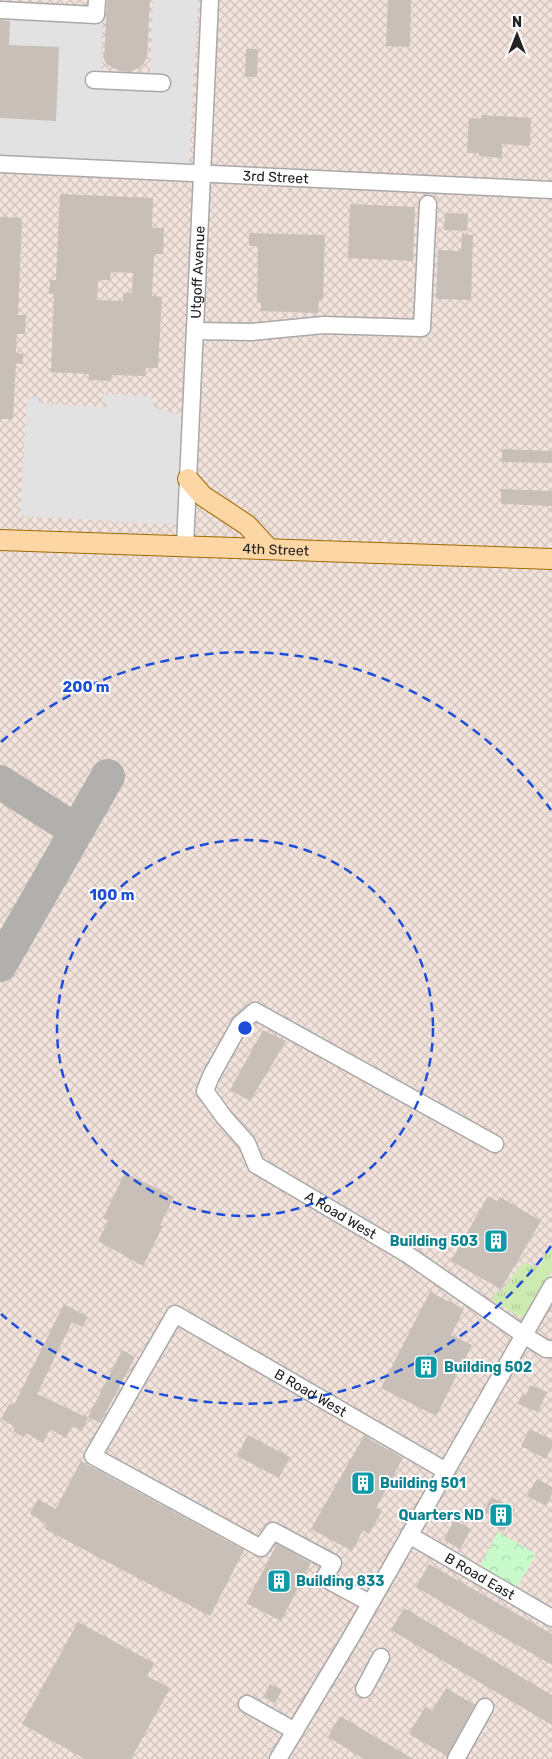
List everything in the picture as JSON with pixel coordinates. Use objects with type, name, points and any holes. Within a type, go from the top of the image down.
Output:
[{"type":"main road","points":[[188,479],[203,496],[247,525],[269,549]]},
{"type":"main road","name":"4th Street","points":[[0,540],[552,559]]},
{"type":"street","points":[[0,10],[96,16],[97,0]]},
{"type":"street","name":"Utgoff Avenue","points":[[185,546],[210,0]]},
{"type":"street","points":[[94,80],[162,83]]},
{"type":"street","name":"3rd Street","points":[[0,164],[552,190]]},
{"type":"street","points":[[195,331],[252,332],[324,325],[422,328],[428,204]]},
{"type":"street","name":"A Road West","points":[[495,1144],[255,1011],[240,1024],[211,1076],[205,1091],[224,1117],[247,1143],[256,1165],[418,1261],[524,1335],[546,1349],[552,1349]]},
{"type":"street","points":[[278,1759],[370,1604],[552,1286]]},
{"type":"street","name":"B Road West","points":[[370,1604],[324,1578],[333,1563],[273,1531],[261,1548],[93,1456],[175,1314],[446,1471]]},
{"type":"street","name":"B Road East","points":[[409,1536],[552,1618]]},
{"type":"street","points":[[364,1689],[381,1657]]},
{"type":"street","points":[[247,1704],[295,1731]]},
{"type":"street","points":[[456,1759],[485,1707]]},
{"type":"shaded area","points":[[0,0],[552,0],[552,1759],[0,1759]]},
{"type":"shaded area","points":[[153,0],[198,0],[189,165],[0,157],[0,3],[103,8],[101,70],[150,73]]},
{"type":"shaded area","points":[[102,394],[149,396],[156,408],[183,416],[177,525],[20,516],[27,399],[37,397],[39,403],[107,407]]},
{"type":"green space","points":[[552,1243],[552,1271],[525,1316],[518,1316],[492,1300],[496,1292],[500,1294],[523,1262],[538,1268]]},
{"type":"green space","points":[[498,1532],[536,1554],[514,1589],[479,1568]]},
{"type":"building","points":[[107,0],[150,0],[147,58],[141,67],[130,72],[120,71],[107,65],[104,59]]},
{"type":"building","points":[[388,0],[411,0],[410,47],[386,46]]},
{"type":"building","points":[[0,20],[10,21],[9,45],[59,47],[56,121],[0,118]]},
{"type":"building","points":[[246,49],[258,49],[257,77],[245,77]]},
{"type":"building","points":[[481,115],[531,118],[530,146],[502,144],[502,158],[479,156],[479,153],[467,153],[469,118],[481,119]]},
{"type":"building","points":[[60,194],[153,198],[152,228],[164,228],[163,254],[154,254],[152,296],[162,297],[158,368],[146,368],[145,376],[112,375],[111,381],[88,380],[89,374],[51,372],[54,294],[49,294],[50,280],[56,280]],"holes":[[[111,272],[133,273],[132,293],[123,293],[123,301],[97,300],[98,280],[110,280]]]},
{"type":"building","points":[[350,204],[415,207],[413,261],[348,258]]},
{"type":"building","points":[[445,213],[468,214],[467,231],[444,230]]},
{"type":"building","points":[[0,217],[22,218],[18,315],[26,315],[25,334],[17,334],[16,353],[23,354],[23,364],[16,363],[13,419],[0,419]]},
{"type":"building","points":[[249,233],[325,235],[323,300],[319,300],[318,313],[261,311],[261,303],[257,303],[258,246],[249,246]]},
{"type":"building","points":[[462,234],[473,235],[471,300],[436,299],[438,250],[461,251]]},
{"type":"building","points":[[502,449],[552,451],[552,463],[502,462]]},
{"type":"building","points":[[501,489],[552,491],[552,506],[501,504]]},
{"type":"building","points":[[263,1030],[286,1041],[250,1101],[230,1090]]},
{"type":"building","points":[[125,1173],[174,1197],[160,1225],[163,1226],[143,1266],[98,1241],[108,1221],[103,1218]]},
{"type":"building","name":"Building 503","points":[[488,1196],[497,1201],[500,1197],[541,1221],[501,1289],[451,1261]]},
{"type":"building","name":"Building 502","points":[[430,1292],[464,1309],[451,1335],[472,1345],[436,1416],[381,1388]]},
{"type":"building","points":[[64,1304],[88,1317],[82,1327],[72,1322],[37,1394],[88,1418],[82,1431],[72,1426],[66,1438],[50,1429],[43,1443],[26,1433],[23,1437],[13,1431],[15,1427],[1,1419],[10,1403],[14,1405]]},
{"type":"building","points":[[122,1350],[135,1357],[100,1423],[88,1417]]},
{"type":"building","points":[[530,1385],[547,1392],[538,1412],[518,1404],[522,1394],[526,1396]]},
{"type":"building","points":[[530,1429],[552,1440],[552,1447],[546,1459],[521,1446]]},
{"type":"building","points":[[248,1435],[290,1457],[279,1478],[237,1456]]},
{"type":"building","name":"Building 501","points":[[364,1436],[403,1458],[376,1508],[382,1511],[369,1534],[363,1530],[352,1551],[311,1529]]},
{"type":"building","points":[[81,1461],[244,1550],[210,1616],[45,1529],[47,1524],[30,1514],[38,1499],[56,1509]]},
{"type":"building","points":[[537,1479],[552,1487],[552,1494],[546,1506],[527,1496]]},
{"type":"building","name":"Quarters ND","points":[[491,1497],[515,1509],[504,1531],[494,1526],[498,1519],[484,1512]]},
{"type":"building","points":[[454,1520],[471,1529],[460,1549],[444,1540]]},
{"type":"building","name":"Building 833","points":[[277,1544],[311,1563],[281,1621],[246,1603]]},
{"type":"building","points":[[429,1564],[552,1634],[552,1665],[416,1587]]},
{"type":"building","points":[[404,1608],[552,1695],[552,1725],[391,1630]]},
{"type":"building","points":[[78,1622],[154,1663],[147,1676],[170,1688],[131,1759],[85,1759],[22,1724]]},
{"type":"building","points":[[270,1684],[282,1690],[275,1703],[263,1697]]},
{"type":"building","points":[[446,1688],[475,1705],[447,1756],[409,1734],[425,1707],[432,1711]]},
{"type":"building","points":[[340,1716],[413,1759],[364,1759],[328,1737]]},
{"type":"taxiway","points":[[0,965],[108,776]]},
{"type":"taxiway","points":[[0,782],[77,831]]},
{"type":"place","name":"Building 503","points":[[496,1241]]},
{"type":"place","name":"Building 502","points":[[426,1367]]},
{"type":"place","name":"Building 501","points":[[363,1483]]},
{"type":"place","name":"Quarters ND","points":[[501,1515]]},
{"type":"place","name":"Building 833","points":[[279,1581]]}]
